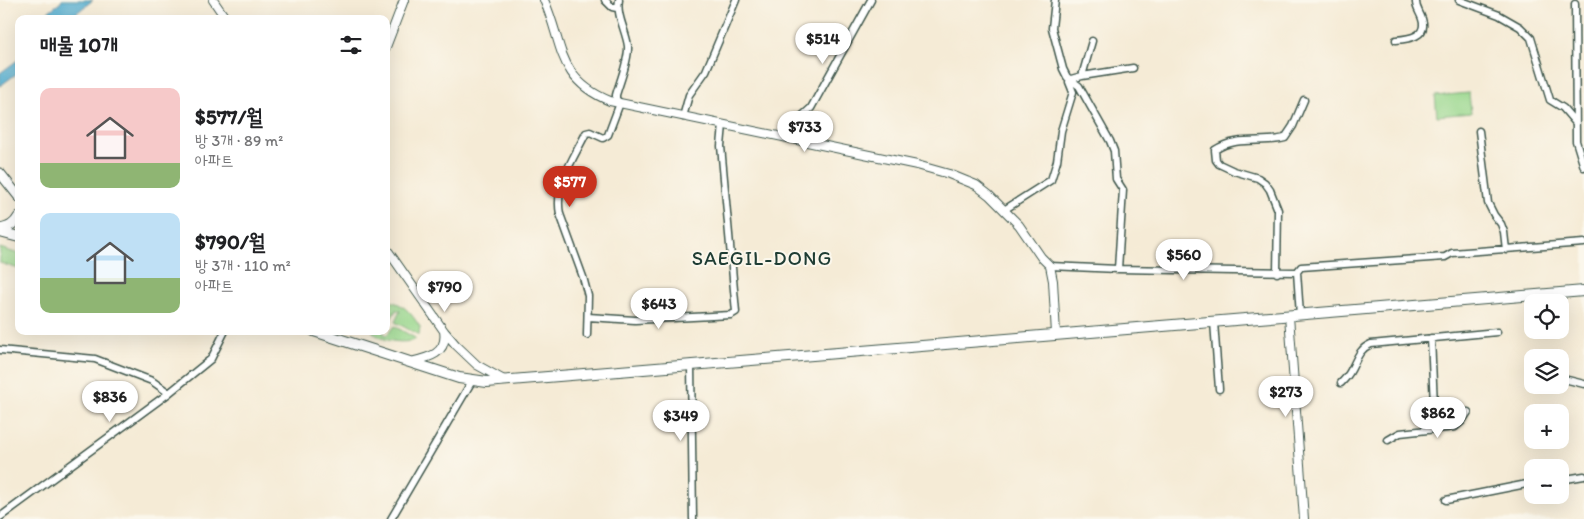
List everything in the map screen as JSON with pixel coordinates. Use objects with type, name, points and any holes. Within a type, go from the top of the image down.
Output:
[{"type":"main road","points":[[0,173],[15,192]]},
{"type":"main road","points":[[0,230],[15,223]]},
{"type":"main road","points":[[0,230],[15,236]]},
{"type":"main road","points":[[326,335],[409,362],[472,380],[487,382],[1584,291]]},
{"type":"street","points":[[213,0],[223,15]]},
{"type":"street","points":[[390,37],[404,0]]},
{"type":"street","points":[[544,0],[562,57],[576,79],[584,87],[604,99],[917,165],[949,174],[976,185],[989,195],[1019,225],[1041,257],[1050,266],[1053,280],[1056,334]]},
{"type":"street","points":[[604,0],[612,7],[617,8]]},
{"type":"street","points":[[619,0],[617,8],[628,44],[628,53],[616,95],[620,103]]},
{"type":"street","points":[[683,116],[689,95],[706,71],[736,0]]},
{"type":"street","points":[[793,139],[802,116],[811,108],[871,0]]},
{"type":"street","points":[[1055,0],[1052,28],[1063,69],[1067,77],[1079,86],[1114,151],[1116,179],[1123,190],[1118,269]]},
{"type":"street","points":[[1396,40],[1416,37],[1422,32],[1424,26],[1416,0]]},
{"type":"street","points":[[1459,0],[1499,15],[1520,27],[1532,38],[1550,100],[1564,108],[1575,122]]},
{"type":"street","points":[[1574,4],[1576,141],[1584,167]]},
{"type":"street","points":[[1082,76],[1092,41]]},
{"type":"street","points":[[1071,79],[1134,68]]},
{"type":"street","points":[[1004,210],[1051,180],[1057,161],[1061,130],[1073,92],[1069,82],[1071,79]]},
{"type":"street","points":[[1277,273],[1278,210],[1270,190],[1265,182],[1258,178],[1218,164],[1214,154],[1215,150],[1223,144],[1256,139],[1277,140],[1285,138],[1293,126],[1304,100]]},
{"type":"street","points":[[587,336],[588,296],[560,214],[558,205],[560,190],[564,177],[586,133],[590,132],[603,138],[608,135],[620,103]]},
{"type":"street","points":[[588,317],[635,320],[731,316],[736,312],[721,146],[723,125]]},
{"type":"street","points":[[1479,131],[1488,203],[1501,224],[1506,250]]},
{"type":"street","points":[[1050,266],[1277,273],[1297,272],[1301,268],[1446,257],[1452,253],[1584,244]]},
{"type":"street","points":[[390,254],[444,331],[477,365],[504,380]]},
{"type":"street","points":[[1297,272],[1300,315]]},
{"type":"street","points":[[1289,316],[1304,519]]},
{"type":"street","points":[[1214,322],[1219,389]]},
{"type":"street","points":[[409,362],[428,358],[439,351],[445,338],[444,331]]},
{"type":"street","points":[[1341,383],[1351,371],[1357,356],[1364,347],[1371,344],[1497,332]]},
{"type":"street","points":[[0,517],[169,393],[211,359],[223,335]]},
{"type":"street","points":[[1430,338],[1435,428]]},
{"type":"street","points":[[0,350],[95,359],[152,381],[169,393]]},
{"type":"street","points":[[691,364],[693,519]]},
{"type":"street","points":[[391,519],[472,380]]},
{"type":"street","points":[[1569,380],[1584,384]]},
{"type":"street","points":[[1388,440],[1400,433],[1455,427],[1468,412]]},
{"type":"street","points":[[1569,478],[1584,476]]},
{"type":"street","points":[[1446,500],[1524,484]]},
{"type":"green space","points":[[1469,93],[1471,113],[1437,116],[1435,96]]},
{"type":"green space","points":[[0,248],[15,253],[15,268],[0,263]]},
{"type":"green space","points":[[390,302],[397,303],[410,313],[420,327],[419,335],[395,322],[400,311],[396,310],[390,321]]},
{"type":"green space","points":[[394,326],[416,339],[399,342],[386,340],[377,335],[390,335],[390,331]]},
{"type":"water","points":[[62,0],[93,0],[74,15],[43,15]]},
{"type":"water","points":[[15,62],[15,75],[0,86],[0,73]]},
{"type":"district","name":"SAEGIL-DONG","points":[[762,258]]}]
